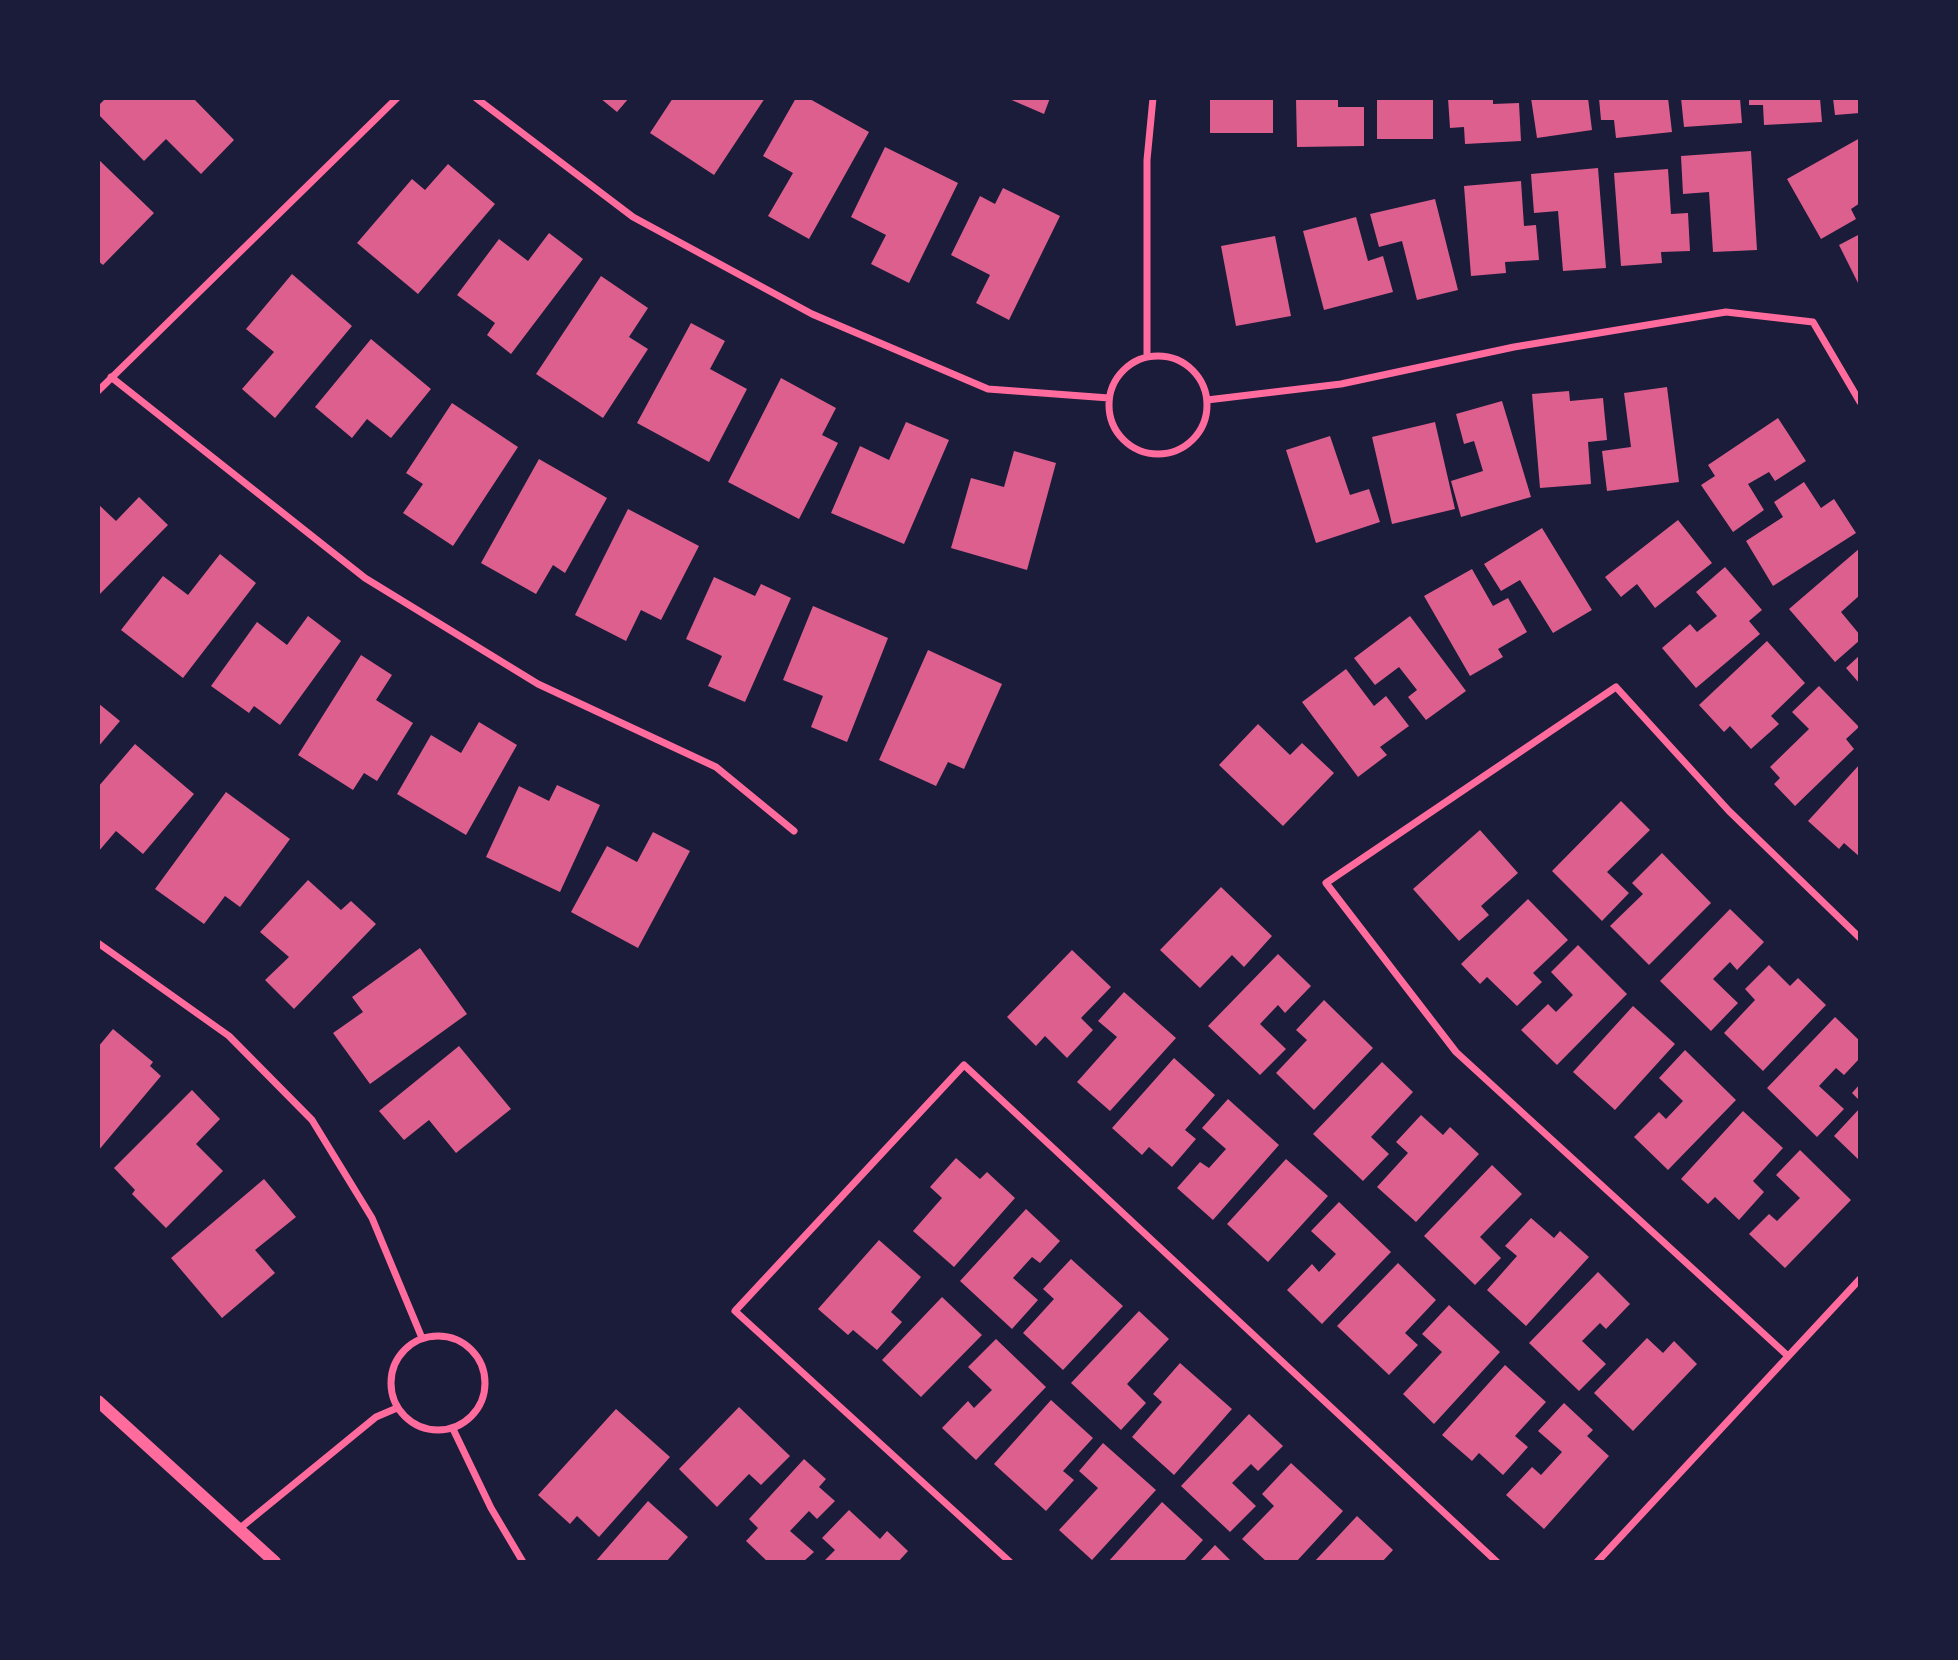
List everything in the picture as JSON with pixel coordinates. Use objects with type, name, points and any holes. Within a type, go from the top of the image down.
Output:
[{"type":"street","points":[[98,391],[397,98]]},
{"type":"street","points":[[476,98],[634,217],[812,314],[988,389],[1109,398]]},
{"type":"street","points":[[1147,356],[1147,160],[1153,98]]},
{"type":"street","points":[[1208,400],[1341,384],[1514,347],[1726,312],[1813,322],[1860,402]]},
{"type":"street","points":[[1147,356],[1180,360],[1193,370],[1203,383],[1208,400],[1207,416],[1200,432],[1189,445],[1174,452],[1141,452],[1126,443],[1115,430],[1109,415],[1109,398],[1121,371],[1147,356]]},
{"type":"street","points":[[111,377],[365,578],[538,684],[716,767],[794,831]]},
{"type":"street","points":[[1788,1356],[1456,1052],[1326,883],[1616,687],[1729,811],[1860,938]]},
{"type":"street","points":[[98,943],[229,1036],[312,1120],[372,1218],[422,1338]]},
{"type":"street","points":[[1010,1562],[735,1311],[964,1065],[1497,1562]]},
{"type":"street","points":[[1597,1562],[1860,1279]]},
{"type":"street","points":[[422,1338],[452,1338],[465,1344],[483,1368],[483,1398],[477,1411],[453,1429],[437,1431],[421,1428],[407,1420],[397,1408],[390,1381],[393,1367],[405,1349],[422,1338]]},
{"type":"street","points":[[98,1401],[275,1562]]},
{"type":"street","points":[[239,1529],[367,1424],[397,1408]]},
{"type":"street","points":[[453,1429],[491,1508],[523,1562]]},
{"type":"building","points":[[106,98],[193,98],[234,140],[201,174],[166,139],[144,161],[98,114],[98,106]]},
{"type":"building","points":[[600,98],[629,98],[617,112]]},
{"type":"building","points":[[673,98],[765,98],[714,175],[650,133]]},
{"type":"building","points":[[796,98],[808,98],[869,132],[809,239],[768,216],[793,173],[763,156]]},
{"type":"building","points":[[1007,98],[1050,98],[1044,114]]},
{"type":"building","points":[[1210,98],[1273,98],[1273,133],[1210,133]]},
{"type":"building","points":[[1296,98],[1338,98],[1338,107],[1364,107],[1364,146],[1297,147]]},
{"type":"building","points":[[1377,98],[1433,98],[1433,139],[1377,139]]},
{"type":"building","points":[[1448,98],[1493,98],[1493,104],[1519,103],[1521,141],[1465,144],[1464,127],[1450,128]]},
{"type":"building","points":[[1531,98],[1588,98],[1592,130],[1537,138]]},
{"type":"building","points":[[1599,98],[1668,98],[1672,132],[1616,138],[1614,120],[1601,120]]},
{"type":"building","points":[[1681,98],[1740,98],[1742,123],[1684,127]]},
{"type":"building","points":[[1749,98],[1820,98],[1822,122],[1764,125],[1763,105],[1749,105]]},
{"type":"building","points":[[1833,98],[1860,98],[1860,113],[1835,115]]},
{"type":"building","points":[[1860,138],[1860,203],[1851,209],[1856,219],[1821,239],[1787,179]]},
{"type":"building","points":[[885,147],[958,183],[909,283],[871,264],[886,235],[851,217]]},
{"type":"building","points":[[1751,151],[1757,250],[1713,252],[1709,192],[1683,194],[1681,156]]},
{"type":"building","points":[[98,159],[154,213],[103,265],[98,261]]},
{"type":"building","points":[[448,164],[495,204],[418,294],[357,243],[412,179],[425,190]]},
{"type":"building","points":[[1598,168],[1606,268],[1563,271],[1558,211],[1534,213],[1531,174]]},
{"type":"building","points":[[1668,169],[1671,214],[1688,213],[1690,251],[1661,252],[1662,263],[1621,266],[1614,173]]},
{"type":"building","points":[[1521,181],[1524,226],[1536,225],[1539,260],[1505,262],[1506,273],[1471,276],[1464,186]]},
{"type":"building","points":[[1003,188],[1060,216],[1009,320],[976,303],[990,275],[951,255],[980,196],[995,204]]},
{"type":"building","points":[[1435,199],[1458,290],[1417,300],[1402,241],[1379,247],[1370,214]]},
{"type":"building","points":[[1356,217],[1368,261],[1383,256],[1393,292],[1324,310],[1303,231]]},
{"type":"building","points":[[549,233],[583,259],[511,354],[487,335],[495,323],[457,295],[499,239],[528,261]]},
{"type":"building","points":[[1860,234],[1860,287],[1839,245]]},
{"type":"building","points":[[1275,236],[1291,316],[1236,326],[1221,246]]},
{"type":"building","points":[[292,274],[352,326],[275,418],[242,389],[274,352],[246,329]]},
{"type":"building","points":[[601,276],[648,308],[629,337],[648,349],[603,418],[536,374]]},
{"type":"building","points":[[691,323],[725,341],[710,369],[747,389],[709,462],[637,423]]},
{"type":"building","points":[[371,339],[431,389],[391,438],[367,419],[352,438],[315,407]]},
{"type":"building","points":[[781,378],[836,408],[822,435],[838,443],[799,519],[728,482]]},
{"type":"building","points":[[1667,387],[1679,482],[1607,491],[1602,451],[1631,447],[1624,393]]},
{"type":"building","points":[[1569,391],[1570,401],[1603,398],[1607,440],[1588,442],[1591,484],[1540,488],[1532,394]]},
{"type":"building","points":[[1502,401],[1531,497],[1461,517],[1451,481],[1483,471],[1474,441],[1464,444],[1456,414]]},
{"type":"building","points":[[452,403],[518,447],[453,546],[403,513],[423,484],[406,473]]},
{"type":"building","points":[[1778,418],[1806,461],[1775,481],[1769,472],[1748,484],[1764,510],[1733,532],[1701,485],[1715,476],[1708,465]]},
{"type":"building","points":[[906,422],[949,440],[904,544],[831,513],[860,446],[889,460]]},
{"type":"building","points":[[1435,422],[1455,509],[1392,524],[1372,437]]},
{"type":"building","points":[[1330,436],[1350,495],[1369,489],[1380,522],[1316,543],[1286,450]]},
{"type":"building","points":[[1014,451],[1056,463],[1027,570],[951,548],[971,478],[1004,487]]},
{"type":"building","points":[[539,459],[607,498],[565,573],[553,565],[536,594],[481,563]]},
{"type":"building","points":[[1804,482],[1821,508],[1834,499],[1856,533],[1773,586],[1746,541],[1783,517],[1774,502]]},
{"type":"building","points":[[139,497],[168,525],[98,596],[98,504],[116,521]]},
{"type":"building","points":[[628,509],[699,546],[661,620],[641,610],[626,641],[575,615]]},
{"type":"building","points":[[1678,520],[1712,563],[1655,608],[1637,584],[1621,597],[1605,577]]},
{"type":"building","points":[[1542,528],[1592,610],[1553,633],[1520,580],[1501,591],[1484,564]]},
{"type":"building","points":[[1860,548],[1860,595],[1841,612],[1860,635],[1860,640],[1835,662],[1789,609]]},
{"type":"building","points":[[220,554],[256,583],[183,678],[121,630],[163,576],[188,595]]},
{"type":"building","points":[[1725,567],[1762,610],[1749,621],[1760,634],[1696,688],[1662,648],[1690,624],[1697,632],[1717,616],[1696,592]]},
{"type":"building","points":[[1472,569],[1493,606],[1508,598],[1527,632],[1498,649],[1503,657],[1470,676],[1424,596]]},
{"type":"building","points":[[714,577],[755,596],[761,584],[791,598],[745,702],[708,686],[722,656],[686,639]]},
{"type":"building","points":[[813,606],[888,638],[847,742],[811,727],[823,696],[783,680]]},
{"type":"building","points":[[308,616],[341,641],[280,725],[254,706],[249,713],[211,686],[257,622],[287,645]]},
{"type":"building","points":[[1410,616],[1466,691],[1426,720],[1408,697],[1417,690],[1399,667],[1375,685],[1354,658]]},
{"type":"building","points":[[1767,641],[1805,683],[1771,716],[1779,724],[1751,749],[1730,726],[1724,732],[1699,705]]},
{"type":"building","points":[[928,650],[1002,684],[964,769],[948,762],[936,786],[879,760]]},
{"type":"building","points":[[361,655],[392,675],[376,700],[413,723],[377,781],[364,773],[353,790],[298,755]]},
{"type":"building","points":[[1860,655],[1860,684],[1846,668]]},
{"type":"building","points":[[1346,669],[1374,706],[1386,696],[1409,726],[1380,747],[1387,755],[1358,777],[1302,702]]},
{"type":"building","points":[[1819,686],[1859,727],[1846,739],[1854,749],[1795,806],[1774,784],[1780,778],[1770,767],[1809,729],[1792,712]]},
{"type":"building","points":[[98,703],[120,721],[98,747]]},
{"type":"building","points":[[479,722],[517,745],[466,835],[397,794],[431,735],[461,753]]},
{"type":"building","points":[[1258,724],[1290,755],[1302,743],[1334,773],[1283,826],[1219,765]]},
{"type":"building","points":[[135,744],[194,794],[143,854],[116,831],[98,852],[98,787]]},
{"type":"building","points":[[1860,764],[1860,857],[1844,843],[1839,849],[1808,821]]},
{"type":"building","points":[[557,785],[600,805],[560,892],[486,857],[519,786],[549,801]]},
{"type":"building","points":[[226,792],[290,839],[240,907],[225,896],[204,924],[155,889]]},
{"type":"building","points":[[1621,801],[1650,830],[1607,872],[1629,893],[1602,921],[1552,871]]},
{"type":"building","points":[[1480,830],[1518,873],[1481,906],[1489,915],[1459,941],[1413,889]]},
{"type":"building","points":[[653,832],[690,851],[638,948],[571,912],[607,846],[637,862]]},
{"type":"building","points":[[1662,853],[1711,903],[1649,965],[1610,926],[1643,894],[1632,883]]},
{"type":"building","points":[[308,880],[341,910],[351,901],[376,924],[294,1009],[265,980],[289,957],[260,932]]},
{"type":"building","points":[[1221,887],[1272,936],[1244,967],[1232,955],[1200,988],[1160,950]]},
{"type":"building","points":[[1528,899],[1568,940],[1533,973],[1542,982],[1517,1006],[1487,977],[1480,984],[1461,964]]},
{"type":"building","points":[[1730,909],[1764,942],[1737,970],[1730,962],[1713,979],[1738,1003],[1711,1031],[1660,981]]},
{"type":"building","points":[[1578,945],[1627,994],[1557,1065],[1521,1030],[1548,1004],[1556,1012],[1573,995],[1551,972]]},
{"type":"building","points":[[420,948],[467,1014],[370,1084],[333,1033],[363,1012],[352,997]]},
{"type":"building","points":[[1072,950],[1111,987],[1081,1018],[1093,1030],[1067,1058],[1045,1036],[1036,1046],[1007,1017]]},
{"type":"building","points":[[1278,954],[1311,986],[1285,1013],[1278,1005],[1260,1024],[1286,1049],[1260,1075],[1208,1026]]},
{"type":"building","points":[[1769,965],[1790,986],[1798,978],[1826,1005],[1763,1071],[1724,1033],[1755,1000],[1745,989]]},
{"type":"building","points":[[1124,992],[1176,1038],[1110,1111],[1077,1082],[1117,1037],[1098,1021]]},
{"type":"building","points":[[1324,1000],[1373,1048],[1314,1110],[1276,1073],[1307,1040],[1296,1030]]},
{"type":"building","points":[[1633,1006],[1675,1044],[1615,1110],[1573,1072]]},
{"type":"building","points":[[1835,1017],[1860,1041],[1860,1058],[1844,1075],[1836,1068],[1819,1086],[1844,1109],[1817,1137],[1767,1088]]},
{"type":"building","points":[[113,1029],[153,1062],[150,1066],[161,1076],[98,1151],[98,1047]]},
{"type":"building","points":[[459,1046],[511,1109],[456,1153],[429,1120],[404,1140],[379,1111]]},
{"type":"building","points":[[1685,1050],[1736,1100],[1668,1170],[1634,1137],[1659,1112],[1666,1119],[1683,1101],[1659,1078]]},
{"type":"building","points":[[1174,1058],[1215,1095],[1185,1130],[1196,1139],[1172,1167],[1149,1147],[1142,1155],[1112,1128]]},
{"type":"building","points":[[1382,1062],[1413,1092],[1371,1137],[1389,1154],[1363,1181],[1313,1134]]},
{"type":"building","points":[[1860,1084],[1860,1101],[1852,1093]]},
{"type":"building","points":[[192,1090],[220,1119],[196,1144],[223,1171],[166,1228],[132,1194],[135,1190],[114,1168]]},
{"type":"building","points":[[1228,1099],[1279,1145],[1213,1220],[1177,1188],[1200,1162],[1209,1168],[1226,1149],[1202,1128]]},
{"type":"building","points":[[1860,1108],[1860,1161],[1834,1136]]},
{"type":"building","points":[[1743,1111],[1783,1148],[1753,1181],[1764,1192],[1739,1220],[1715,1197],[1708,1204],[1681,1179]]},
{"type":"building","points":[[1421,1115],[1443,1135],[1450,1127],[1479,1154],[1416,1222],[1377,1187],[1408,1153],[1396,1142]]},
{"type":"building","points":[[1800,1150],[1851,1200],[1785,1268],[1749,1234],[1769,1214],[1777,1221],[1800,1198],[1776,1175]]},
{"type":"building","points":[[956,1158],[980,1179],[987,1172],[1015,1198],[954,1267],[913,1231],[942,1198],[930,1187]]},
{"type":"building","points":[[1286,1159],[1328,1196],[1268,1262],[1227,1224]]},
{"type":"building","points":[[1492,1165],[1522,1194],[1480,1237],[1501,1258],[1475,1285],[1424,1236]]},
{"type":"building","points":[[264,1179],[296,1217],[255,1250],[275,1273],[222,1318],[171,1258]]},
{"type":"building","points":[[1339,1202],[1391,1252],[1322,1324],[1287,1290],[1312,1264],[1319,1272],[1336,1254],[1311,1231]]},
{"type":"building","points":[[1026,1209],[1060,1241],[1040,1263],[1032,1257],[1013,1278],[1038,1300],[1012,1329],[960,1281]]},
{"type":"building","points":[[1531,1218],[1554,1238],[1560,1231],[1589,1257],[1526,1326],[1487,1290],[1517,1256],[1505,1246]]},
{"type":"building","points":[[879,1240],[921,1277],[891,1312],[902,1322],[877,1350],[853,1330],[848,1335],[818,1309]]},
{"type":"building","points":[[1071,1259],[1123,1306],[1063,1370],[1023,1333],[1054,1299],[1043,1289]]},
{"type":"building","points":[[1398,1263],[1436,1300],[1405,1333],[1418,1345],[1389,1375],[1337,1326]]},
{"type":"building","points":[[1598,1272],[1630,1304],[1606,1329],[1600,1323],[1582,1341],[1606,1364],[1579,1391],[1529,1343]]},
{"type":"building","points":[[942,1297],[982,1335],[921,1397],[882,1360]]},
{"type":"building","points":[[1449,1305],[1500,1352],[1434,1424],[1403,1394],[1442,1352],[1422,1334]]},
{"type":"building","points":[[1139,1311],[1169,1339],[1127,1384],[1146,1403],[1121,1430],[1071,1383]]},
{"type":"building","points":[[1647,1338],[1663,1353],[1674,1341],[1697,1364],[1633,1431],[1594,1393]]},
{"type":"building","points":[[996,1339],[1046,1387],[976,1460],[942,1428],[968,1401],[974,1408],[992,1390],[968,1367]]},
{"type":"building","points":[[1180,1363],[1232,1409],[1174,1475],[1132,1437],[1162,1402],[1153,1394]]},
{"type":"building","points":[[1505,1365],[1546,1402],[1515,1436],[1528,1447],[1503,1475],[1479,1453],[1472,1461],[1442,1435]]},
{"type":"building","points":[[1051,1400],[1093,1438],[1063,1471],[1074,1480],[1046,1511],[994,1464]]},
{"type":"building","points":[[1564,1403],[1593,1430],[1587,1436],[1609,1456],[1544,1529],[1506,1495],[1532,1467],[1541,1475],[1562,1452],[1538,1431]]},
{"type":"building","points":[[739,1407],[790,1456],[761,1485],[749,1474],[717,1507],[679,1469]]},
{"type":"building","points":[[616,1409],[670,1457],[599,1537],[577,1516],[570,1524],[538,1495]]},
{"type":"building","points":[[1249,1414],[1283,1446],[1258,1471],[1251,1464],[1232,1483],[1256,1506],[1230,1532],[1181,1486]]},
{"type":"building","points":[[1103,1443],[1156,1490],[1092,1560],[1059,1530],[1098,1488],[1079,1471]]},
{"type":"building","points":[[804,1459],[826,1479],[819,1487],[835,1501],[817,1519],[809,1511],[790,1531],[814,1552],[803,1562],[768,1562],[746,1541],[758,1528],[749,1519]]},
{"type":"building","points":[[1291,1463],[1343,1511],[1296,1562],[1267,1562],[1242,1539],[1274,1506],[1262,1494]]},
{"type":"building","points":[[648,1501],[688,1537],[666,1562],[595,1562]]},
{"type":"building","points":[[1162,1502],[1203,1540],[1183,1562],[1108,1562]]},
{"type":"building","points":[[849,1510],[880,1539],[887,1531],[908,1551],[898,1562],[823,1562],[835,1550],[822,1538]]},
{"type":"building","points":[[1357,1516],[1393,1550],[1382,1562],[1314,1562]]},
{"type":"building","points":[[1215,1545],[1232,1562],[1199,1562]]}]
